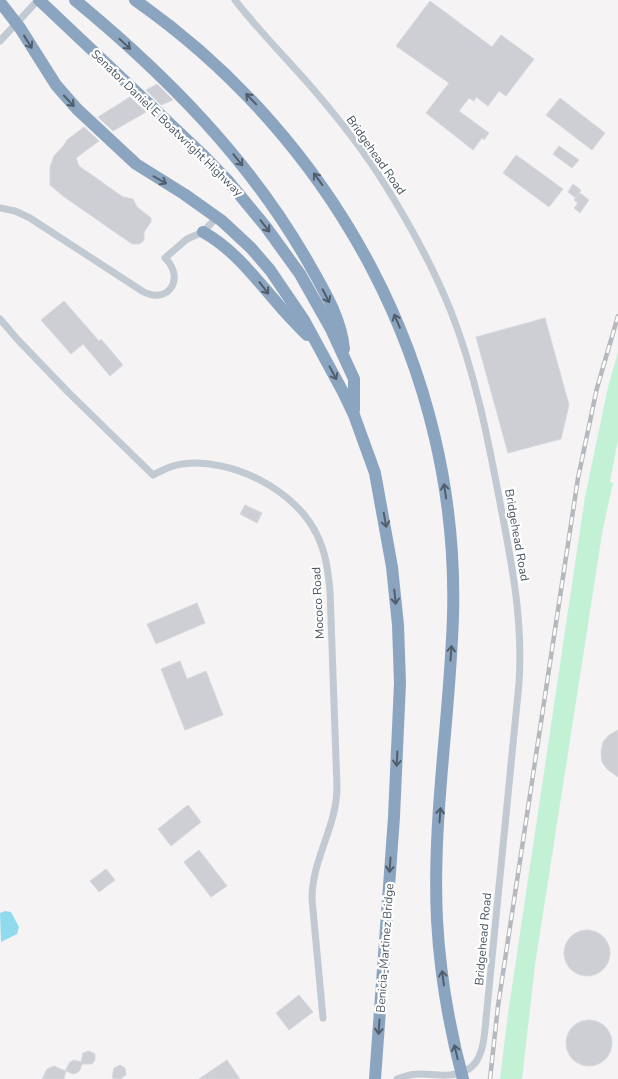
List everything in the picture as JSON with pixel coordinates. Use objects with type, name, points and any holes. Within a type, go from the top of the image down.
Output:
[{"type":"highway","name":"Senator Daniel E Boatwright Highway","points":[[39,0],[202,154],[254,211],[278,242],[323,314],[354,379],[354,414]]},
{"type":"highway","name":"Senator Daniel E Boatwright Highway","points":[[75,0],[129,47],[194,110],[220,138],[258,185],[292,235],[325,293],[342,332],[345,359]]},
{"type":"highway","points":[[135,0],[188,40],[231,78],[307,164],[340,211],[369,261],[397,322],[420,384],[431,422],[443,478],[453,574],[452,631],[436,881],[440,959],[450,1026],[463,1079]]},
{"type":"highway","name":"Senator Daniel E Boatwright Highway","points":[[0,2],[20,28],[56,85],[70,102],[130,159],[152,176],[184,194],[217,217],[244,241],[270,270],[298,311],[354,414],[375,473],[390,549]]},
{"type":"highway","points":[[203,232],[246,266],[279,306],[318,346]]},
{"type":"highway","name":"Benicia-Martinez Bridge","points":[[375,1079],[394,817],[400,683],[398,625],[390,549]]},
{"type":"street","points":[[0,41],[39,0]]},
{"type":"street","name":"Bridgehead Road","points":[[235,0],[313,89],[354,140],[382,180],[406,220],[434,274],[450,310],[463,347],[476,395],[494,470],[515,586],[522,652],[520,683],[481,1054],[476,1064],[466,1072],[453,1076],[416,1073],[397,1079]]},
{"type":"street","points":[[0,208],[15,211],[30,218],[142,291],[155,296],[168,292],[174,280],[172,268],[165,258],[187,239],[203,232],[217,217]]},
{"type":"street","name":"Mococo Road","points":[[0,319],[62,385],[153,475],[169,467],[192,463],[222,466],[244,472],[283,494],[309,520],[317,534],[327,562],[330,591],[337,787],[335,812],[318,858],[312,884],[323,1018]]},
{"type":"green space","points":[[618,352],[618,440],[610,482],[613,483],[603,528],[535,965],[522,1079],[500,1079],[585,497],[608,387]]},
{"type":"water","points":[[5,911],[11,912],[19,927],[17,934],[1,942],[0,913]]},
{"type":"building","points":[[430,1],[492,47],[501,35],[534,59],[506,96],[499,91],[488,106],[476,97],[474,101],[469,98],[459,111],[489,133],[484,140],[482,138],[473,150],[426,113],[449,83],[396,46]]},
{"type":"building","points":[[157,84],[173,100],[161,105],[146,90]]},
{"type":"building","points":[[130,97],[146,112],[113,131],[98,117]]},
{"type":"building","points":[[560,98],[605,133],[592,150],[546,115]]},
{"type":"building","points":[[84,127],[99,141],[76,158],[79,166],[123,197],[133,199],[137,207],[151,218],[151,222],[144,232],[144,240],[140,244],[132,244],[50,185],[50,167],[54,156],[67,140]]},
{"type":"building","points":[[559,146],[579,160],[572,168],[553,154]]},
{"type":"building","points":[[516,155],[563,189],[549,207],[503,173]]},
{"type":"building","points":[[573,184],[581,190],[576,198],[568,192]]},
{"type":"building","points":[[580,193],[589,200],[580,213],[574,208],[578,203],[574,200]]},
{"type":"building","points":[[64,301],[123,365],[110,376],[83,344],[71,354],[41,320]]},
{"type":"building","points":[[545,318],[569,405],[561,439],[508,453],[476,337]]},
{"type":"building","points":[[245,505],[262,513],[257,523],[240,514]]},
{"type":"building","points":[[197,603],[205,623],[156,644],[147,624]]},
{"type":"building","points":[[180,661],[187,679],[206,671],[223,715],[185,730],[161,669]]},
{"type":"building","points":[[618,730],[618,777],[607,769],[602,762],[601,752],[603,742],[609,735]]},
{"type":"building","points":[[188,805],[201,822],[171,846],[158,829]]},
{"type":"building","points":[[199,850],[227,886],[211,897],[184,862]]},
{"type":"building","points":[[106,869],[115,880],[99,892],[90,881]]},
{"type":"building","points":[[592,930],[604,936],[609,944],[609,962],[604,970],[596,975],[582,976],[570,970],[565,962],[564,948],[570,936],[578,931]]},
{"type":"building","points":[[299,995],[313,1012],[289,1030],[276,1013]]},
{"type":"building","points":[[594,1020],[598,1021],[608,1030],[611,1034],[611,1052],[602,1062],[594,1066],[584,1066],[576,1062],[567,1052],[566,1038],[570,1030],[580,1021]]},
{"type":"building","points":[[89,1051],[95,1054],[95,1060],[92,1064],[82,1064],[77,1073],[73,1074],[66,1071],[64,1079],[42,1079],[47,1069],[54,1066],[65,1071],[70,1062],[74,1060],[81,1062],[83,1053]]},
{"type":"building","points":[[227,1060],[240,1079],[199,1079]]},
{"type":"building","points":[[120,1065],[125,1068],[126,1075],[120,1079],[112,1078],[114,1068]]},
{"type":"railway","points":[[490,1079],[498,1006],[578,478],[597,388],[618,316]]}]
